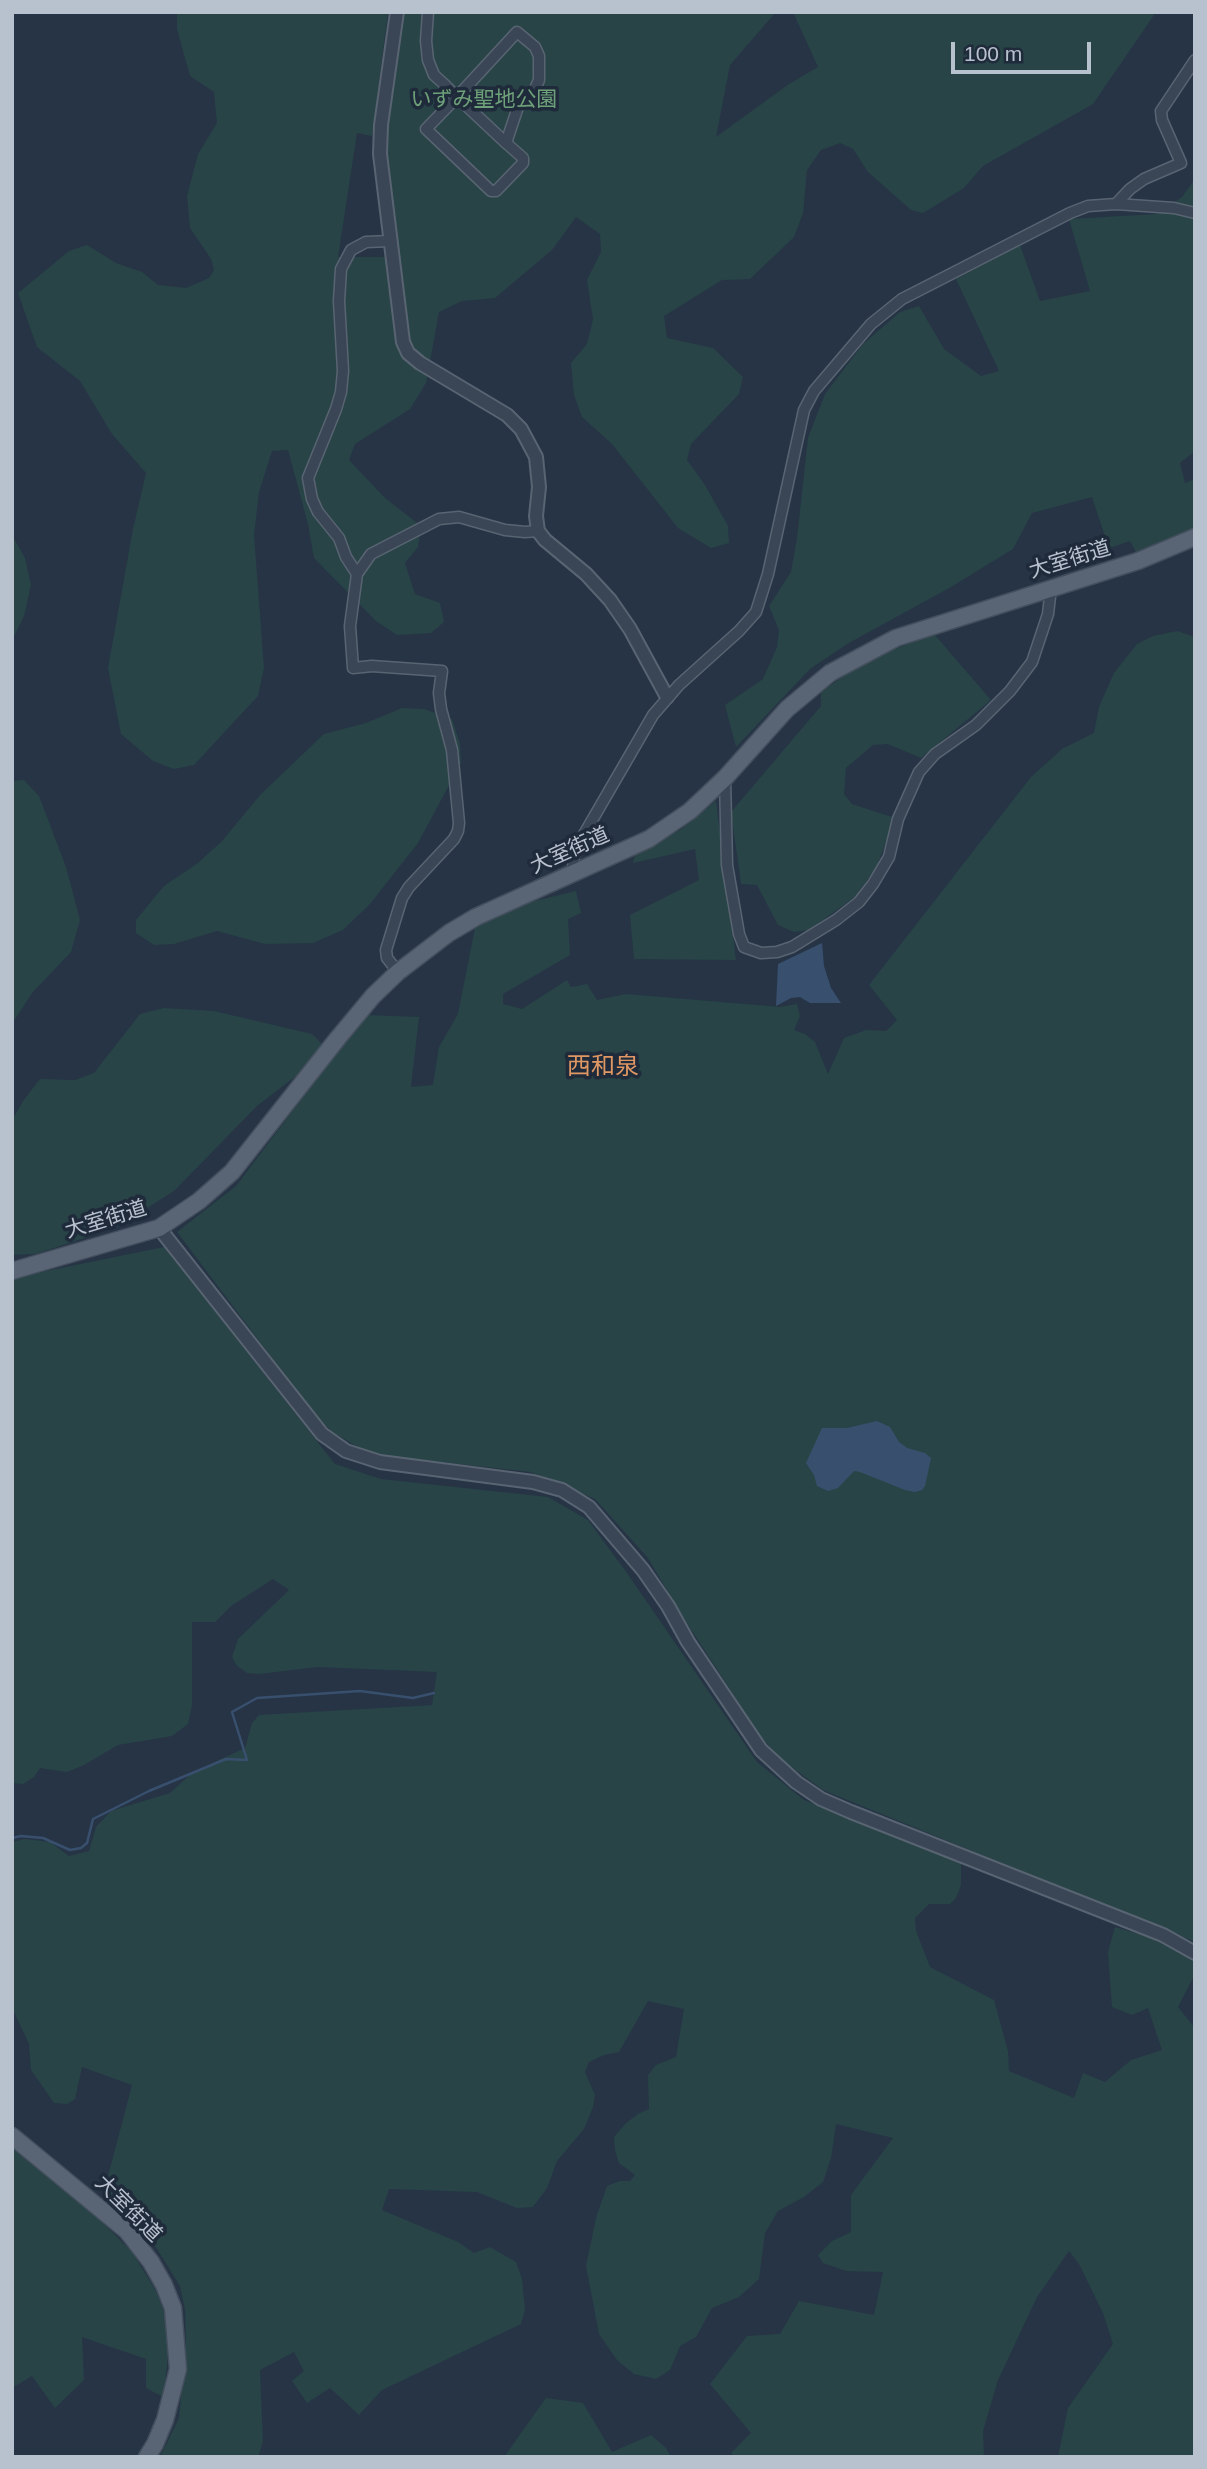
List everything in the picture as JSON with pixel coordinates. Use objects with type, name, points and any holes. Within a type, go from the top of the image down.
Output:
[{"type":"main road","name":"大室街道","points":[[12,1270],[159,1228],[207,1195],[232,1171],[373,996],[398,972],[449,933],[476,917],[649,839],[690,811],[725,778],[787,709],[830,673],[849,661],[896,638],[1138,561],[1195,537]]},
{"type":"main road","name":"大室街道","points":[[12,2136],[127,2231],[151,2262],[164,2285],[173,2308],[178,2369],[165,2420],[147,2457]]},
{"type":"street","points":[[397,12],[381,125],[380,154],[402,342],[408,353],[420,362],[507,415],[521,429],[536,457],[539,487],[536,516],[538,531],[586,574],[610,600],[630,629],[667,697]]},
{"type":"street","points":[[428,12],[426,41],[428,60],[434,75],[457,97],[506,143],[523,158],[523,163],[496,191],[491,191],[426,129],[457,97],[517,32],[535,47],[539,56],[538,80],[535,89],[518,107],[506,143]]},
{"type":"street","points":[[1116,204],[1144,179],[1181,163],[1162,120],[1161,111],[1195,60]]},
{"type":"street","points":[[574,873],[576,848],[653,715],[667,697],[756,612],[768,574],[804,410],[814,391],[871,324],[902,299],[1088,206],[1116,204],[1174,208],[1195,213]]},
{"type":"street","points":[[357,574],[346,558],[339,538],[318,512],[308,478],[341,392],[341,269],[351,250],[366,243],[390,241]]},
{"type":"street","points":[[398,972],[387,958],[386,950],[402,898],[458,831],[452,750],[441,709],[439,693],[442,671],[372,666],[353,668],[350,626],[357,574],[371,554],[439,519],[459,517],[505,530],[538,531]]},
{"type":"street","points":[[725,778],[727,865],[739,934],[744,947],[761,953],[792,947],[836,920],[859,902],[873,884],[889,857],[898,819],[919,772],[935,754],[976,725],[1010,691],[1032,662],[1048,614],[1051,588]]},
{"type":"street","points":[[159,1228],[322,1434],[346,1451],[380,1462],[533,1482],[562,1490],[589,1507],[643,1570],[761,1750],[796,1782],[821,1799],[851,1812],[1163,1935],[1195,1953]]},
{"type":"green space","name":"いずみ聖地公園","points":[[177,12],[388,12],[372,136],[357,133],[338,257],[397,257],[385,147],[405,12],[776,12],[730,65],[716,137],[789,84],[818,67],[793,12],[1156,12],[1093,104],[983,166],[964,188],[923,213],[911,210],[868,172],[853,149],[840,143],[821,150],[807,170],[803,213],[794,237],[750,279],[722,280],[664,316],[667,338],[713,348],[743,377],[739,394],[691,444],[687,460],[728,526],[729,543],[711,548],[678,528],[612,444],[582,417],[574,395],[571,363],[587,344],[593,319],[587,280],[601,252],[600,234],[576,217],[552,250],[495,298],[462,301],[439,312],[426,383],[410,409],[355,444],[349,460],[385,498],[421,526],[418,547],[405,563],[415,594],[440,603],[444,622],[431,633],[397,635],[376,621],[314,558],[308,524],[288,450],[272,451],[259,492],[254,535],[264,668],[258,696],[194,765],[174,769],[153,761],[121,734],[108,668],[146,473],[112,434],[80,381],[37,347],[18,293],[69,251],[87,245],[116,263],[142,272],[158,285],[186,288],[209,278],[214,270],[211,259],[190,228],[187,196],[198,154],[217,123],[214,92],[190,76],[177,29]]},
{"type":"green space","points":[[1195,179],[1195,451],[1180,463],[1185,483],[1195,479],[1195,528],[1136,552],[1130,541],[1109,548],[1092,497],[1032,513],[1013,549],[951,587],[847,644],[810,669],[736,747],[725,705],[763,679],[777,647],[779,630],[769,606],[791,572],[808,438],[825,394],[863,344],[900,312],[919,306],[944,349],[981,376],[999,371],[956,279],[1020,245],[1040,301],[1090,291],[1069,219],[1157,214],[1182,197]]},
{"type":"green space","points":[[12,535],[25,558],[31,585],[24,616],[12,641]]},
{"type":"green space","points":[[1177,631],[1195,637],[1195,1942],[823,1790],[779,1758],[759,1734],[648,1558],[595,1499],[531,1472],[387,1456],[360,1448],[332,1432],[306,1403],[177,1232],[236,1186],[365,1015],[419,1017],[411,1087],[433,1085],[439,1047],[458,1014],[475,928],[485,920],[522,904],[576,891],[581,913],[568,919],[570,955],[503,994],[503,1004],[522,1009],[567,980],[571,987],[587,984],[597,1000],[626,994],[780,1007],[797,1004],[800,1016],[794,1030],[815,1042],[828,1074],[844,1038],[866,1030],[886,1031],[897,1020],[869,985],[1031,777],[1062,749],[1094,733],[1099,707],[1114,673],[1137,644],[1153,636]]},
{"type":"green space","points":[[934,634],[991,700],[921,758],[888,744],[873,745],[846,768],[844,794],[852,804],[895,818],[877,866],[856,896],[809,930],[794,932],[778,925],[757,885],[741,884],[731,812],[821,706],[821,692],[865,661]]},
{"type":"green space","points":[[402,708],[424,709],[452,719],[460,744],[461,763],[418,843],[370,904],[343,930],[313,943],[265,944],[217,931],[174,944],[154,945],[136,933],[136,920],[164,886],[198,863],[222,841],[261,794],[324,734],[366,723]]},
{"type":"green space","points":[[24,780],[39,796],[66,867],[80,920],[71,952],[32,993],[12,1024],[12,781]]},
{"type":"green space","points":[[716,801],[736,960],[634,959],[630,915],[699,880],[695,849],[633,863],[635,854],[680,830]]},
{"type":"green space","points":[[164,1008],[214,1011],[312,1034],[329,1051],[258,1105],[174,1191],[117,1227],[36,1254],[12,1255],[12,1120],[23,1101],[40,1079],[75,1080],[94,1073],[140,1014]]},
{"type":"green space","points":[[164,1247],[335,1464],[381,1479],[548,1497],[588,1520],[757,1762],[804,1800],[961,1863],[961,1885],[956,1898],[950,1904],[929,1904],[915,1918],[916,1931],[930,1967],[994,2000],[1008,2051],[1009,2071],[1074,2098],[1083,2073],[1105,2082],[1131,2060],[1162,2050],[1148,2008],[1132,2015],[1112,2007],[1108,1952],[1115,1927],[1160,1940],[1195,1961],[1195,1974],[1178,2007],[1195,2028],[1195,2457],[1058,2457],[1068,2408],[1113,2344],[1103,2313],[1079,2264],[1069,2251],[1037,2297],[998,2380],[983,2431],[984,2457],[734,2457],[731,2453],[751,2433],[710,2384],[747,2336],[780,2334],[799,2301],[874,2315],[883,2272],[846,2271],[823,2263],[818,2255],[832,2241],[851,2232],[851,2195],[893,2138],[836,2124],[831,2158],[823,2182],[804,2197],[778,2211],[765,2233],[759,2279],[739,2297],[712,2308],[696,2337],[680,2346],[670,2370],[656,2379],[634,2374],[617,2360],[599,2334],[586,2266],[596,2218],[607,2186],[620,2181],[630,2181],[635,2175],[619,2163],[614,2137],[626,2123],[649,2109],[648,2075],[656,2065],[676,2057],[684,2009],[648,2001],[619,2052],[589,2062],[585,2072],[595,2095],[593,2107],[584,2129],[557,2161],[547,2188],[533,2207],[517,2208],[477,2192],[389,2189],[382,2210],[458,2242],[474,2253],[490,2247],[516,2262],[522,2279],[525,2310],[521,2324],[382,2390],[359,2415],[330,2388],[307,2403],[292,2381],[304,2371],[294,2352],[260,2370],[263,2442],[258,2457],[160,2457],[179,2418],[186,2341],[185,2310],[180,2286],[154,2244],[136,2225],[102,2199],[132,2085],[82,2067],[75,2099],[67,2104],[54,2103],[31,2070],[29,2044],[12,2008],[12,1842],[25,1839],[50,1842],[69,1856],[89,1851],[96,1827],[111,1811],[170,1793],[193,1772],[245,1748],[252,1723],[259,1715],[432,1705],[437,1672],[318,1667],[247,1673],[237,1666],[232,1657],[238,1639],[289,1590],[273,1579],[231,1606],[215,1622],[192,1622],[192,1705],[188,1724],[172,1736],[118,1745],[67,1772],[40,1768],[34,1777],[23,1784],[12,1783],[12,1278]]},
{"type":"green space","points":[[12,2143],[42,2172],[86,2206],[132,2252],[156,2291],[168,2321],[163,2397],[146,2388],[146,2359],[82,2337],[84,2380],[55,2408],[32,2376],[12,2388]]},
{"type":"green space","points":[[546,2398],[583,2403],[612,2452],[651,2435],[666,2448],[671,2457],[504,2457]]},
{"type":"water","points":[[822,943],[824,966],[831,988],[841,1003],[810,1003],[800,997],[791,998],[776,1006],[778,964]]},
{"type":"water","points":[[877,1421],[890,1427],[899,1442],[907,1448],[925,1453],[931,1458],[922,1490],[905,1490],[854,1471],[838,1488],[828,1491],[817,1486],[806,1463],[822,1428],[847,1428]]},
{"type":"waterway","points":[[12,1838],[43,1838],[70,1850],[81,1848],[87,1843],[93,1819],[149,1791],[226,1759],[247,1760],[232,1712],[257,1698],[360,1691],[413,1698],[434,1693]]},
{"type":"district","name":"西和泉","points":[[603,1067]]}]
